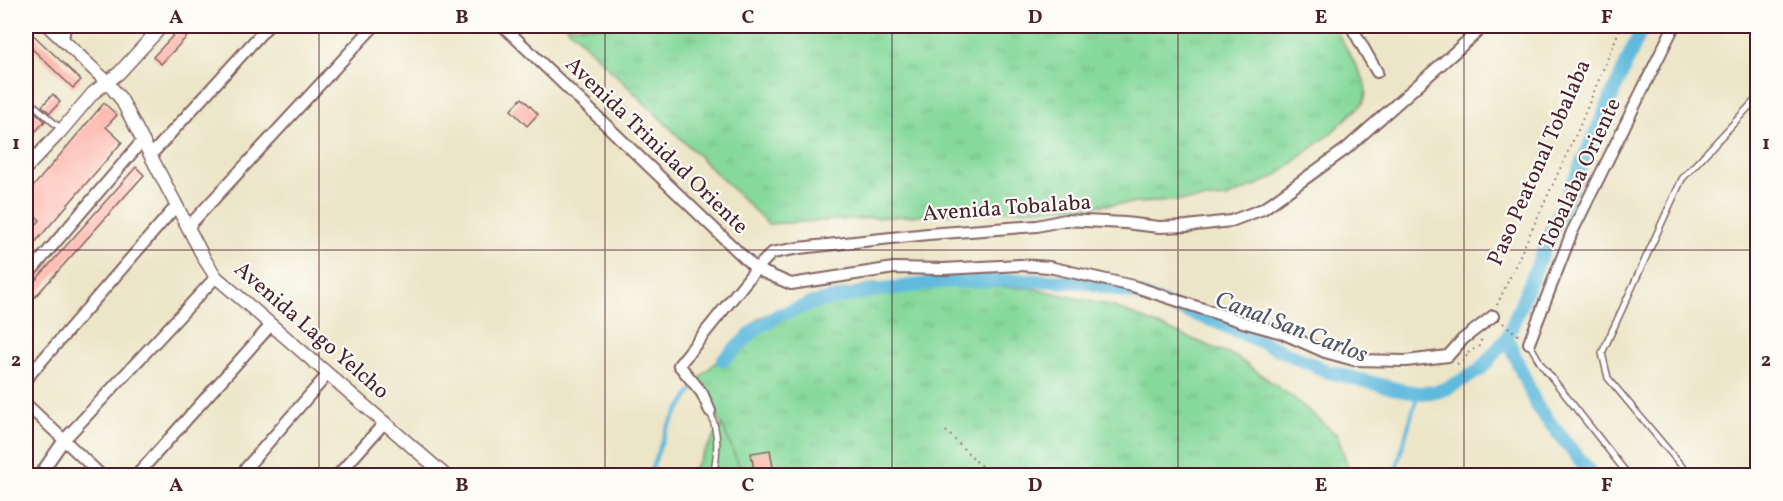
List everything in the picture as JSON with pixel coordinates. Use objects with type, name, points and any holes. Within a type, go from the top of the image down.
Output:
[{"type":"street","name":"Avenida Lago Yelcho","points":[[48,26],[107,82],[121,99],[216,277],[441,474]]},
{"type":"street","points":[[63,40],[65,26]]},
{"type":"street","points":[[26,168],[93,93],[124,68],[162,26]]},
{"type":"street","points":[[151,155],[268,26]]},
{"type":"street","points":[[188,227],[374,26]]},
{"type":"street","name":"Avenida Trinidad Oriente","points":[[503,26],[756,269]]},
{"type":"street","points":[[1352,26],[1377,72]]},
{"type":"street","name":"Avenida Tobalaba","points":[[710,411],[702,393],[680,365],[756,269],[772,254],[799,248],[928,234],[1037,226],[1065,220],[1159,227],[1231,221],[1263,209],[1318,171],[1392,110],[1484,26]]},
{"type":"street","name":"Tobalaba Oriente","points":[[1525,340],[1572,232],[1674,26]]},
{"type":"street","points":[[26,277],[143,140]]},
{"type":"street","points":[[26,379],[177,205]]},
{"type":"street","points":[[756,269],[791,284],[894,268],[1049,267],[1133,286],[1282,333],[1325,352],[1354,360],[1406,361],[1448,356],[1463,339],[1495,317]]},
{"type":"street","points":[[39,476],[64,440],[216,277]]},
{"type":"street","points":[[136,476],[271,325]]},
{"type":"street","points":[[240,476],[328,374]]},
{"type":"street","points":[[26,404],[102,476]]},
{"type":"street","points":[[337,476],[384,423]]},
{"type":"lane","points":[[1690,476],[1608,378],[1602,353],[1682,179],[1758,97]]},
{"type":"lane","points":[[26,98],[62,130]]},
{"type":"lane","points":[[1525,340],[1541,364],[1629,476]]},
{"type":"lane","points":[[710,411],[717,433],[718,447],[713,476]]},
{"type":"path","name":"Paso Peatonal Tobalaba","points":[[1495,317],[1578,130],[1621,26]]},
{"type":"path","points":[[1495,317],[1525,340]]},
{"type":"path","points":[[946,431],[991,476]]},
{"type":"green space","points":[[566,26],[1334,26],[1364,80],[1366,92],[1364,102],[1330,134],[1273,178],[1226,198],[768,224]]},
{"type":"green space","points":[[877,283],[1032,288],[1114,307],[1236,357],[1295,399],[1337,435],[1351,475],[743,475],[722,425],[697,381],[759,318],[811,297]]},
{"type":"green space","points":[[722,425],[743,475],[689,475]]},
{"type":"building","points":[[182,26],[197,26],[161,64],[153,57]]},
{"type":"building","points":[[26,28],[81,80],[73,88],[26,43]]},
{"type":"building","points":[[53,94],[60,102],[50,113],[42,106]]},
{"type":"building","points":[[522,98],[538,114],[527,126],[511,110]]},
{"type":"building","points":[[104,103],[117,115],[106,127],[122,142],[26,253],[26,237],[40,220],[26,207],[26,195]]},
{"type":"building","points":[[32,109],[45,121],[26,142],[26,116]]},
{"type":"building","points":[[136,167],[144,175],[26,307],[26,291]]},
{"type":"building","points":[[770,450],[774,473],[755,476],[751,453]]},
{"type":"waterway","name":"Canal San Carlos","points":[[723,360],[756,329],[779,315],[817,302],[873,291],[941,282],[1012,280],[1084,282],[1140,295],[1219,323],[1329,372],[1418,393],[1436,392],[1448,388],[1480,370],[1507,338],[1552,230],[1643,26]]},
{"type":"waterway","points":[[1507,338],[1537,407],[1593,476]]},
{"type":"waterway","name":"Canal San Carlos","points":[[649,476],[667,428],[693,389]]},
{"type":"waterway","points":[[1399,476],[1397,466],[1418,393]]}]
